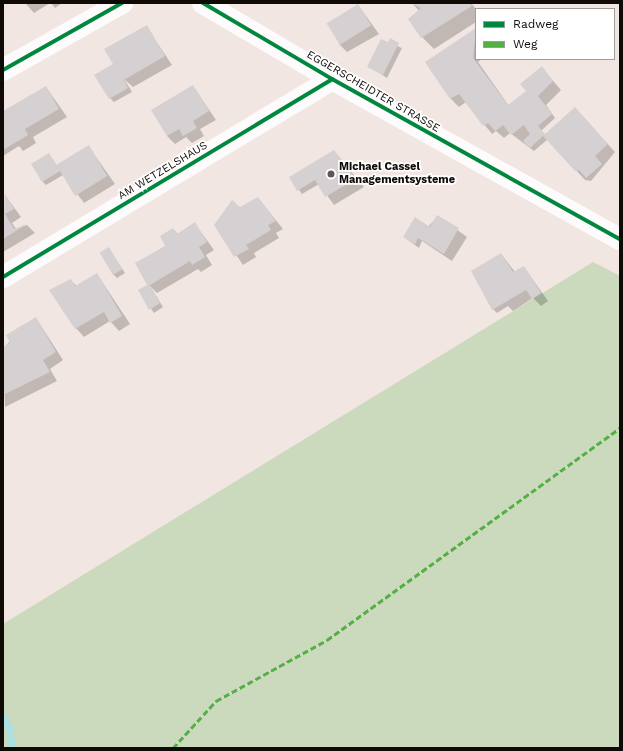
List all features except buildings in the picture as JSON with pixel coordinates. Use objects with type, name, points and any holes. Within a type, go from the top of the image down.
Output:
[{"type":"street","points":[[3,70],[122,3]]},
{"type":"street","name":"EGGERSCHEIDTER STRASSE","points":[[203,3],[332,79],[620,239]]},
{"type":"street","name":"AM WETZELSHAUS","points":[[3,277],[332,79]]},
{"type":"green space","points":[[593,262],[620,276],[620,748],[3,748],[3,624]]},
{"type":"waterway","points":[[3,717],[9,727],[12,748]]},
{"type":"marked path","points":[[173,748],[216,701],[327,640],[620,428]]},
{"type":"cycle path","points":[[3,70],[122,3]]},
{"type":"cycle path","points":[[203,3],[332,79],[620,239]]},
{"type":"cycle path","points":[[3,277],[332,79]]},
{"type":"place","name":"Michael Cassel Managementsysteme","points":[[331,174]]}]
